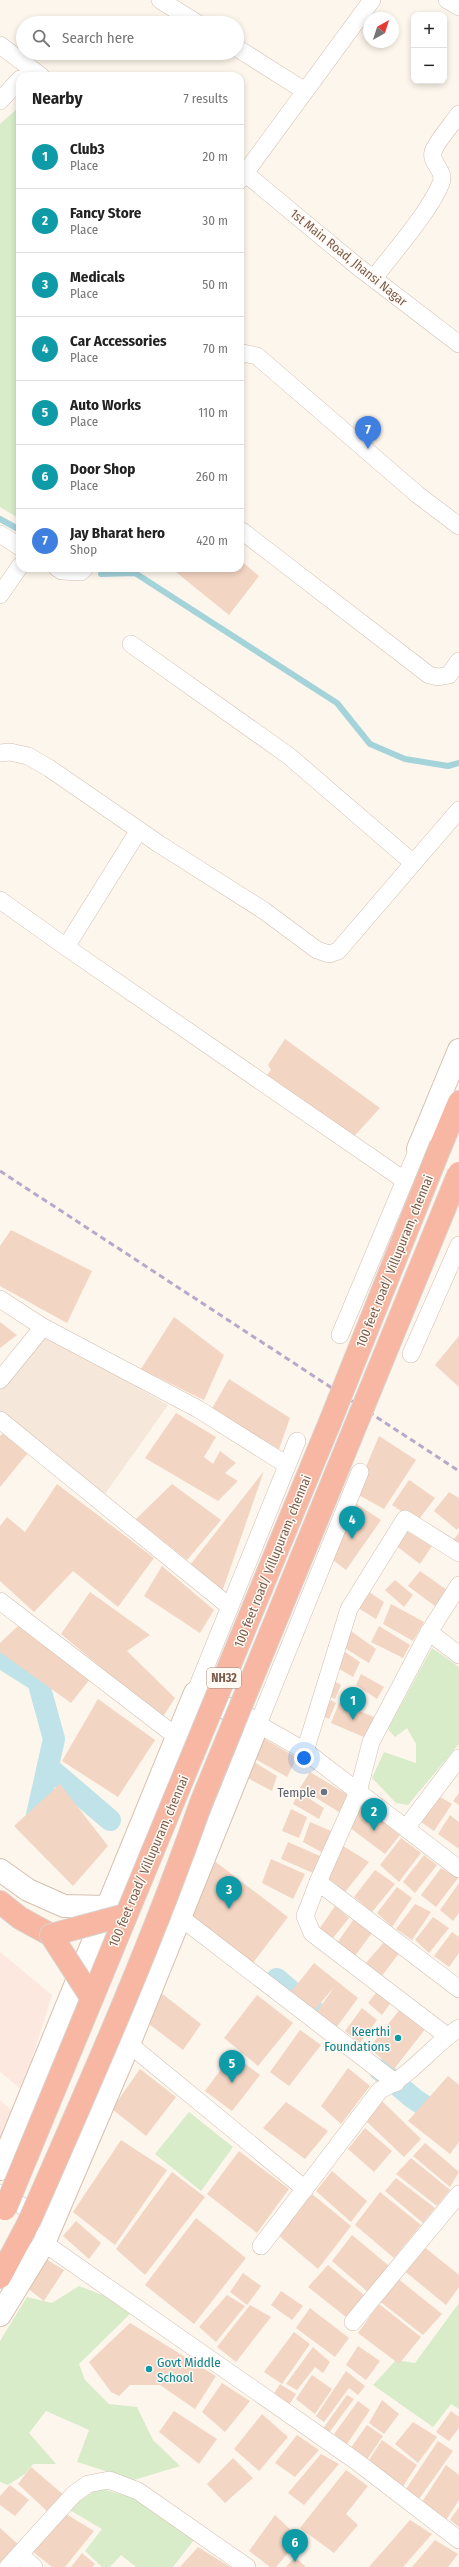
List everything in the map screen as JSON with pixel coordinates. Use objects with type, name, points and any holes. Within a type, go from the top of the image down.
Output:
[{"type":"highway","name":"100 feet road/ Villupuram, chennai","points":[[2,2207],[91,1997],[116,1911],[330,1422],[459,1102]]},
{"type":"highway","name":"100 feet road/ Villupuram, chennai","points":[[0,2277],[29,2222],[115,2027],[169,1896],[201,1803],[459,1173]]},
{"type":"highway","points":[[0,1902],[20,1918],[52,1935],[91,1997]]},
{"type":"highway","points":[[52,1935],[116,1911]]},
{"type":"street","points":[[160,0],[186,16]]},
{"type":"street","points":[[244,171],[372,0]]},
{"type":"street","points":[[448,0],[459,7]]},
{"type":"street","points":[[0,46],[25,72]]},
{"type":"street","points":[[244,52],[305,91]]},
{"type":"street","points":[[0,101],[16,86]]},
{"type":"street","points":[[374,278],[430,203],[441,182],[442,170],[434,160],[433,152],[459,114]]},
{"type":"street","name":"1st Main Road, Jhansi Nagar","points":[[244,176],[459,344]]},
{"type":"street","points":[[244,354],[257,356],[418,496],[459,526]]},
{"type":"street","points":[[244,533],[428,675],[438,677],[449,674],[459,661]]},
{"type":"street","points":[[0,534],[16,544]]},
{"type":"street","points":[[0,595],[16,572]]},
{"type":"street","points":[[131,644],[290,756],[412,862]]},
{"type":"street","points":[[0,753],[10,752],[28,756],[263,910],[317,950],[329,954],[338,951],[412,862],[459,810]]},
{"type":"street","points":[[66,947],[139,830]]},
{"type":"street","points":[[0,900],[404,1180]]},
{"type":"street","points":[[340,1335],[459,1050]]},
{"type":"street","points":[[411,1354],[459,1244]]},
{"type":"street","points":[[0,1299],[43,1327],[198,1410],[287,1465]]},
{"type":"street","points":[[0,1380],[43,1327]]},
{"type":"street","points":[[0,1420],[230,1607]]},
{"type":"street","points":[[0,2169],[116,1911],[177,1737],[297,1441]]},
{"type":"street","points":[[0,2315],[48,2233],[129,2044],[360,1472]]},
{"type":"street","points":[[305,1752],[349,1609],[405,1519],[459,1553]]},
{"type":"street","points":[[261,2246],[380,2090],[396,2083],[453,2032],[312,1933],[305,1916],[318,1882],[358,1792],[371,1742],[428,1632],[459,1585]]},
{"type":"street","points":[[0,1601],[177,1737]]},
{"type":"street","points":[[428,1632],[459,1655]]},
{"type":"street","points":[[195,1693],[258,1724],[305,1752],[459,1869]]},
{"type":"street","points":[[406,1828],[459,1758]]},
{"type":"street","points":[[0,1870],[28,1890],[64,1906],[116,1911]]},
{"type":"street","points":[[318,1882],[459,1989]]},
{"type":"street","points":[[180,1917],[396,2083]]},
{"type":"street","points":[[129,2044],[305,2189]]},
{"type":"street","points":[[353,2322],[459,2194]]},
{"type":"street","points":[[2,2207],[48,2233],[356,2461],[459,2540]]},
{"type":"street","points":[[34,2567],[14,2561],[74,2494],[88,2484],[109,2480],[138,2491],[247,2567]]},
{"type":"shaded area","points":[[43,1327],[45,1334],[168,1405],[105,1494],[0,1414],[0,1389]]},
{"type":"shaded area","points":[[0,1952],[52,1995],[22,2090],[0,2072]]},
{"type":"shaded area","points":[[0,2100],[13,2111],[0,2138]]},
{"type":"green space","points":[[16,110],[16,517],[0,507],[0,124]]},
{"type":"green space","points":[[432,1648],[459,1667],[459,1744],[408,1805],[396,1803],[372,1778],[384,1752],[416,1763],[416,1744],[407,1728],[395,1737],[388,1729]]},
{"type":"green space","points":[[189,2112],[233,2147],[201,2191],[155,2154]]},
{"type":"green space","points":[[79,2286],[105,2296],[130,2314],[79,2364],[85,2380],[109,2404],[137,2407],[153,2440],[180,2466],[134,2480],[77,2462],[89,2430],[46,2411],[29,2433],[56,2464],[33,2464],[25,2474],[8,2485],[0,2482],[0,2341],[27,2297],[52,2303]]},
{"type":"green space","points":[[459,2303],[459,2409],[451,2404],[433,2427],[373,2385],[396,2360],[415,2363]]},
{"type":"green space","points":[[99,2488],[140,2500],[194,2540],[173,2567],[136,2567],[121,2555],[110,2567],[102,2567],[85,2551],[102,2529],[68,2509]]},
{"type":"building","points":[[244,563],[259,576],[229,615],[176,572],[244,572]]},
{"type":"building","points":[[285,1039],[380,1108],[348,1143],[262,1081],[271,1070],[268,1065]]},
{"type":"building","points":[[11,1230],[92,1271],[67,1323],[0,1286],[0,1246]]},
{"type":"building","points":[[174,1317],[224,1355],[204,1400],[141,1369]]},
{"type":"building","points":[[0,1322],[17,1335],[0,1348]]},
{"type":"building","points":[[459,1336],[459,1387],[435,1365]]},
{"type":"building","points":[[229,1379],[290,1418],[279,1449],[211,1410]]},
{"type":"building","points":[[176,1413],[216,1437],[204,1457],[213,1464],[220,1451],[236,1463],[225,1473],[238,1481],[218,1501],[145,1458]]},
{"type":"building","points":[[4,1433],[27,1454],[0,1487],[0,1436]]},
{"type":"building","points":[[379,1436],[416,1460],[384,1509],[355,1493]]},
{"type":"building","points":[[264,1471],[222,1592],[190,1565]]},
{"type":"building","points":[[409,1480],[435,1498],[417,1522],[392,1505]]},
{"type":"building","points":[[57,1484],[154,1558],[118,1607],[73,1571],[34,1612],[0,1581],[0,1526],[7,1517],[25,1532]]},
{"type":"building","points":[[172,1484],[221,1520],[187,1560],[136,1519]]},
{"type":"building","points":[[449,1492],[459,1498],[459,1527],[457,1530],[434,1511]]},
{"type":"building","points":[[352,1501],[381,1520],[346,1570],[329,1557]]},
{"type":"building","points":[[405,1530],[432,1546],[420,1564],[395,1545]]},
{"type":"building","points":[[459,1533],[459,1546],[452,1541]]},
{"type":"building","points":[[162,1566],[214,1610],[200,1633],[144,1596]]},
{"type":"building","points":[[420,1571],[447,1590],[435,1606],[408,1586]]},
{"type":"building","points":[[395,1580],[413,1595],[404,1607],[385,1590]]},
{"type":"building","points":[[366,1590],[384,1602],[376,1619],[355,1606]]},
{"type":"building","points":[[90,1592],[150,1635],[127,1651],[175,1698],[162,1718],[61,1634]]},
{"type":"building","points":[[391,1604],[424,1622],[413,1641],[383,1624]]},
{"type":"building","points":[[18,1626],[90,1679],[71,1703],[0,1652],[0,1643]]},
{"type":"building","points":[[379,1626],[410,1645],[403,1658],[371,1642]]},
{"type":"building","points":[[348,1629],[376,1649],[369,1663],[343,1647]]},
{"type":"building","points":[[342,1650],[360,1662],[353,1677],[336,1667]]},
{"type":"building","points":[[361,1674],[384,1687],[377,1699],[356,1685]]},
{"type":"building","points":[[331,1679],[341,1685],[335,1699],[326,1695]]},
{"type":"building","points":[[348,1688],[366,1699],[361,1709],[342,1700]]},
{"type":"building","points":[[325,1697],[336,1703],[329,1719],[320,1715]]},
{"type":"building","points":[[98,1699],[155,1740],[118,1797],[62,1761]]},
{"type":"building","points":[[339,1703],[374,1717],[366,1738],[331,1723]]},
{"type":"building","points":[[260,1736],[297,1758],[287,1777],[252,1757]]},
{"type":"building","points":[[249,1759],[277,1776],[272,1791],[242,1775]]},
{"type":"building","name":"Temple","points":[[310,1772],[348,1795],[339,1812],[300,1788]]},
{"type":"building","points":[[60,1784],[108,1846],[73,1886],[14,1826]]},
{"type":"building","points":[[299,1792],[324,1808],[319,1819],[293,1804]]},
{"type":"building","points":[[459,1793],[459,1805],[453,1801]]},
{"type":"building","points":[[435,1794],[452,1804],[434,1831],[417,1819]]},
{"type":"building","points":[[358,1803],[400,1835],[385,1854],[349,1827]]},
{"type":"building","points":[[291,1809],[307,1817],[299,1838],[282,1831]]},
{"type":"building","points":[[450,1815],[459,1822],[459,1849],[438,1834]]},
{"type":"building","points":[[310,1822],[331,1831],[323,1853],[303,1842]]},
{"type":"building","points":[[401,1838],[421,1853],[399,1882],[380,1865]]},
{"type":"building","points":[[288,1842],[320,1856],[313,1873],[281,1859]]},
{"type":"building","points":[[340,1844],[369,1862],[345,1892],[325,1875]]},
{"type":"building","points":[[200,1850],[288,1917],[252,1964],[171,1901]]},
{"type":"building","points":[[424,1855],[437,1865],[415,1893],[403,1882]]},
{"type":"building","points":[[271,1859],[305,1874],[293,1899],[262,1883]]},
{"type":"building","points":[[441,1868],[458,1878],[436,1907],[421,1895]]},
{"type":"building","points":[[375,1870],[395,1884],[372,1912],[354,1897]]},
{"type":"building","points":[[459,1883],[459,1913],[453,1921],[440,1910]]},
{"type":"building","points":[[397,1887],[412,1898],[392,1927],[377,1913]]},
{"type":"building","points":[[415,1904],[431,1912],[412,1940],[396,1929]]},
{"type":"building","points":[[335,1906],[349,1918],[333,1938],[320,1928]]},
{"type":"building","points":[[433,1917],[449,1928],[429,1953],[415,1940]]},
{"type":"building","points":[[354,1919],[372,1933],[354,1957],[337,1943]]},
{"type":"building","points":[[452,1932],[459,1937],[459,1953],[449,1967],[434,1956]]},
{"type":"building","points":[[385,1941],[400,1952],[381,1977],[365,1964]]},
{"type":"building","points":[[314,1963],[358,1998],[333,2032],[314,2016],[335,1986],[311,2014],[288,1996]]},
{"type":"building","points":[[156,1989],[201,2024],[183,2050],[145,2021]]},
{"type":"building","points":[[379,1989],[392,2001],[382,2015],[368,2003]]},
{"type":"building","points":[[257,1995],[293,2023],[258,2066],[224,2038]]},
{"type":"building","points":[[362,2008],[377,2020],[360,2043],[345,2031]]},
{"type":"building","name":"Keerthi Foundations","points":[[401,2008],[426,2028],[394,2069],[369,2048]]},
{"type":"building","points":[[300,2030],[321,2045],[289,2086],[270,2072]]},
{"type":"building","points":[[232,2054],[260,2075],[232,2111],[205,2091]]},
{"type":"building","points":[[348,2068],[370,2086],[341,2124],[321,2106]]},
{"type":"building","points":[[140,2069],[176,2097],[146,2136],[112,2109]]},
{"type":"building","points":[[448,2076],[459,2085],[459,2142],[450,2154],[408,2121]]},
{"type":"building","points":[[382,2101],[421,2139],[404,2157],[366,2121]]},
{"type":"building","points":[[286,2102],[328,2131],[305,2159],[263,2128]]},
{"type":"building","points":[[365,2128],[392,2151],[374,2172],[348,2149]]},
{"type":"building","points":[[121,2140],[167,2170],[115,2245],[73,2212]]},
{"type":"building","points":[[425,2143],[459,2172],[450,2187],[413,2156]]},
{"type":"building","points":[[239,2151],[289,2189],[257,2233],[207,2194]]},
{"type":"building","points":[[411,2158],[450,2190],[437,2206],[396,2174]]},
{"type":"building","points":[[332,2171],[367,2201],[351,2222],[316,2191]]},
{"type":"building","points":[[172,2172],[205,2197],[145,2275],[116,2249]]},
{"type":"building","points":[[396,2178],[435,2208],[423,2223],[385,2191]]},
{"type":"building","points":[[380,2192],[421,2225],[394,2258],[355,2225]]},
{"type":"building","points":[[312,2194],[351,2226],[318,2269],[277,2234]]},
{"type":"building","points":[[196,2218],[246,2258],[194,2324],[145,2285]]},
{"type":"building","points":[[76,2221],[101,2243],[89,2259],[63,2236]]},
{"type":"building","points":[[352,2235],[389,2266],[368,2292],[332,2261]]},
{"type":"building","points":[[423,2246],[459,2275],[459,2287],[446,2305],[402,2269]]},
{"type":"building","points":[[46,2259],[64,2270],[44,2301],[26,2287]]},
{"type":"building","points":[[328,2265],[364,2295],[346,2317],[308,2287]]},
{"type":"building","points":[[243,2273],[261,2286],[247,2305],[230,2292]]},
{"type":"building","points":[[397,2278],[442,2314],[423,2335],[378,2300]]},
{"type":"building","points":[[281,2291],[303,2306],[292,2320],[271,2305]]},
{"type":"building","points":[[227,2295],[245,2306],[216,2342],[199,2327]]},
{"type":"building","points":[[379,2304],[421,2337],[399,2364],[358,2333]]},
{"type":"building","points":[[250,2305],[271,2317],[236,2362],[217,2347]]},
{"type":"building","points":[[310,2308],[349,2338],[335,2357],[296,2328]]},
{"type":"building","name":"Govt Middle School","points":[[130,2323],[216,2376],[195,2409],[160,2385],[130,2385],[119,2396],[111,2392],[89,2362]]},
{"type":"building","points":[[294,2332],[310,2344],[282,2384],[264,2372]]},
{"type":"building","points":[[358,2346],[380,2361],[366,2380],[346,2365]]},
{"type":"building","points":[[313,2347],[330,2362],[323,2373],[315,2367],[297,2390],[286,2384]]},
{"type":"building","points":[[346,2371],[365,2386],[358,2395],[349,2388],[324,2422],[316,2416]]},
{"type":"building","points":[[312,2375],[332,2389],[315,2414],[296,2399]]},
{"type":"building","points":[[222,2383],[250,2401],[225,2432],[202,2412]]},
{"type":"building","points":[[280,2384],[296,2394],[287,2408],[273,2395]]},
{"type":"building","points":[[347,2395],[354,2399],[328,2434],[322,2430]]},
{"type":"building","points":[[382,2400],[399,2414],[384,2434],[369,2423]]},
{"type":"building","points":[[358,2401],[370,2410],[347,2444],[334,2434]]},
{"type":"building","points":[[174,2411],[217,2439],[199,2464],[159,2432]]},
{"type":"building","points":[[451,2411],[459,2417],[459,2428],[449,2441],[436,2432]]},
{"type":"building","points":[[262,2414],[288,2437],[259,2471],[234,2449]]},
{"type":"building","points":[[413,2422],[437,2437],[418,2463],[395,2444]]},
{"type":"building","points":[[367,2425],[383,2436],[366,2461],[350,2449]]},
{"type":"building","points":[[297,2435],[319,2450],[295,2477],[275,2463]]},
{"type":"building","points":[[382,2440],[417,2465],[402,2488],[369,2460]]},
{"type":"building","points":[[438,2441],[453,2451],[419,2499],[406,2489]]},
{"type":"building","points":[[321,2454],[339,2464],[304,2505],[288,2493]]},
{"type":"building","points":[[233,2458],[253,2478],[225,2503],[207,2484]]},
{"type":"building","points":[[446,2465],[459,2475],[459,2500],[446,2520],[422,2502]]},
{"type":"building","points":[[31,2467],[66,2497],[50,2514],[18,2484]]},
{"type":"building","points":[[346,2470],[368,2486],[346,2514],[358,2525],[334,2553],[300,2528]]},
{"type":"building","points":[[10,2485],[29,2500],[15,2516],[0,2505],[0,2496]]},
{"type":"building","points":[[459,2507],[459,2527],[450,2520]]},
{"type":"building","points":[[66,2514],[94,2531],[65,2567],[52,2567],[32,2551]]},
{"type":"building","points":[[275,2515],[300,2539],[276,2567],[270,2567],[249,2551]]},
{"type":"building","points":[[410,2520],[432,2534],[403,2567],[369,2567]]},
{"type":"building","points":[[0,2528],[19,2545],[0,2565]]},
{"type":"building","points":[[435,2540],[458,2554],[448,2567],[412,2567]]},
{"type":"building","points":[[198,2547],[230,2567],[180,2567]]},
{"type":"building","points":[[82,2553],[95,2564],[92,2567],[71,2567]]},
{"type":"building","points":[[295,2557],[306,2567],[286,2567]]},
{"type":"waterway","points":[[0,519],[16,528]]},
{"type":"waterway","points":[[101,574],[135,573],[337,703],[370,744],[405,759],[448,766],[459,763]]},
{"type":"waterway","points":[[0,1657],[38,1681],[54,1739],[35,1824]]},
{"type":"waterway","points":[[48,1767],[110,1820]]},
{"type":"waterway","points":[[277,1979],[314,2011]]},
{"type":"waterway","points":[[380,2070],[413,2098],[459,2129]]},
{"type":"railway","points":[[0,1171],[459,1471]]},
{"type":"place","name":"Jay Bharat hero","points":[[368,449]]},
{"type":"place","name":"Car Accessories","points":[[352,1539]]},
{"type":"place","name":"Club3","points":[[353,1720]]},
{"type":"place","name":"Temple","points":[[324,1792]]},
{"type":"place","name":"Fancy Store","points":[[374,1831]]},
{"type":"place","name":"Medicals","points":[[229,1909]]},
{"type":"place","name":"Keerthi Foundations","points":[[398,2038]]},
{"type":"place","name":"Auto Works","points":[[232,2083]]},
{"type":"place","name":"Govt Middle School","points":[[149,2369]]},
{"type":"place","name":"Door Shop","points":[[295,2562]]}]
